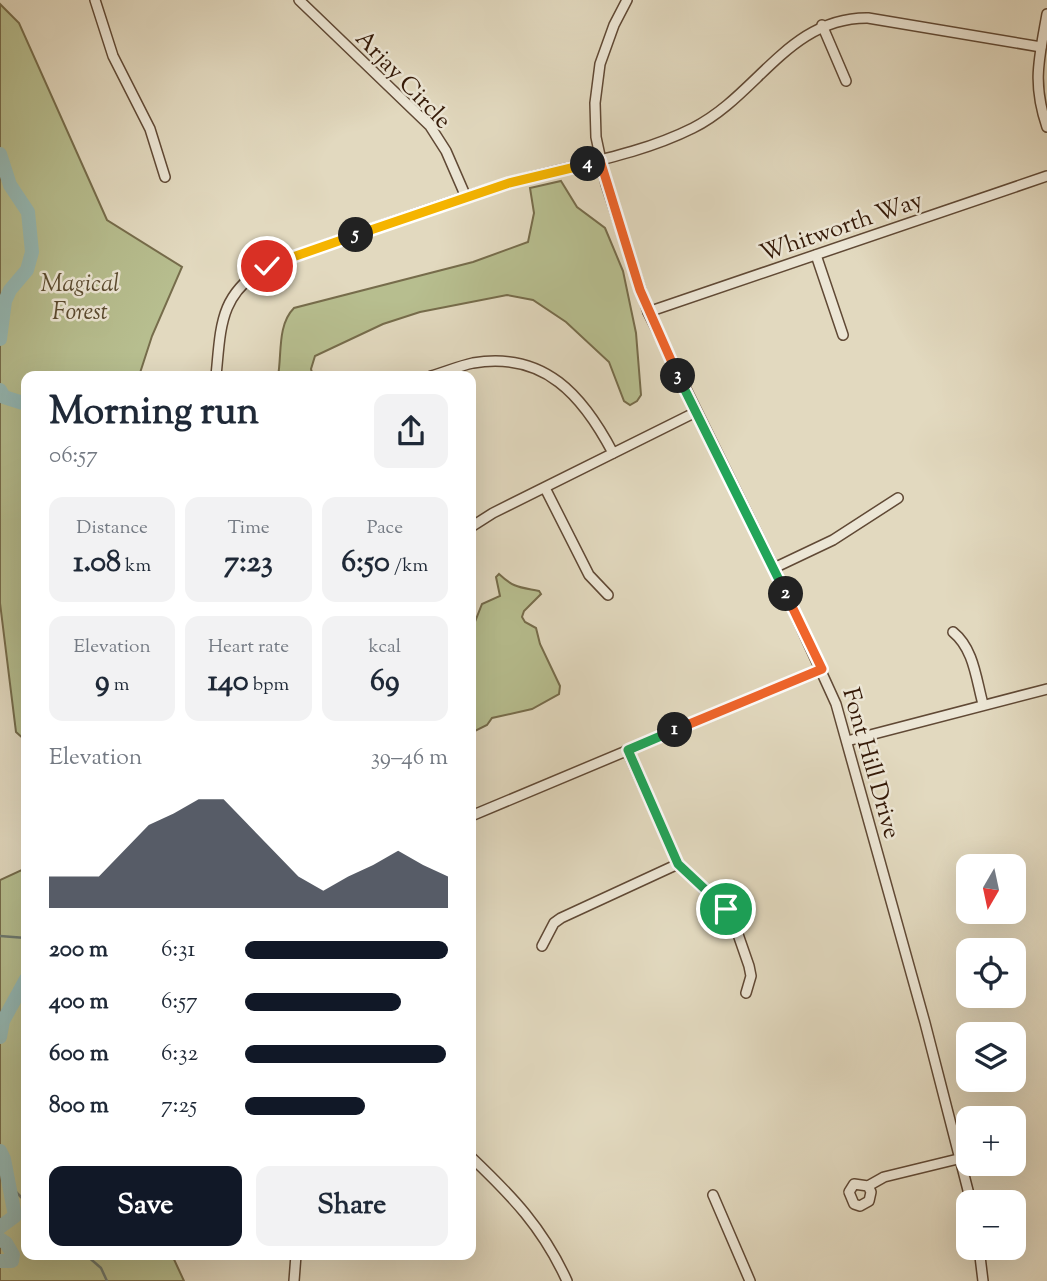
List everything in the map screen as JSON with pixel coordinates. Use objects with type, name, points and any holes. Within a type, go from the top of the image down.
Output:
[{"type":"street","points":[[95,0],[113,56],[150,129],[165,177]]},
{"type":"street","name":"Arjay Circle","points":[[299,0],[430,126],[446,151],[466,197]]},
{"type":"street","name":"Font Hill Drive","points":[[627,0],[614,25],[600,64],[595,103],[600,160],[648,312],[774,568],[836,704],[956,1140]]},
{"type":"street","points":[[1047,15],[1037,92],[1047,127]]},
{"type":"street","points":[[217,371],[227,305],[234,292],[267,266],[466,197],[600,160],[706,121],[796,43],[822,25],[853,18],[877,18],[1041,47]]},
{"type":"street","points":[[822,25],[846,81]]},
{"type":"street","name":"Whitworth Way","points":[[648,312],[1047,176]]},
{"type":"street","points":[[816,255],[843,335]]},
{"type":"street","points":[[447,371],[473,363],[512,364],[530,368],[565,386],[577,397],[596,420],[612,453]]},
{"type":"street","points":[[476,524],[696,412]]},
{"type":"street","points":[[545,488],[589,575],[608,595]]},
{"type":"street","points":[[774,568],[833,540],[898,498]]},
{"type":"street","points":[[953,632],[966,644],[983,704]]},
{"type":"street","points":[[476,814],[822,669]]},
{"type":"street","points":[[847,741],[1047,689]]},
{"type":"street","points":[[628,750],[678,864],[732,917],[751,976],[746,993]]},
{"type":"street","points":[[542,946],[554,923],[561,918],[678,864]]},
{"type":"street","points":[[868,1186],[884,1177],[956,1159]]},
{"type":"street","points":[[476,1162],[533,1220],[556,1257],[566,1281]]},
{"type":"street","points":[[713,1195],[750,1281]]},
{"type":"street","points":[[294,1281],[296,1260]]},
{"type":"street","points":[[980,1260],[983,1281]]},
{"type":"green space","name":"Magical Forest","points":[[0,4],[19,23],[107,220],[182,267],[152,336],[141,371],[21,371],[21,736],[16,732],[0,603]]},
{"type":"green space","points":[[561,181],[577,207],[605,228],[623,271],[636,333],[641,395],[637,401],[630,405],[624,401],[609,362],[566,322],[533,300],[507,295],[420,312],[383,324],[315,356],[312,371],[279,371],[283,331],[294,308],[473,262],[528,242],[534,213],[530,188]]},
{"type":"green space","points":[[499,574],[513,584],[539,591],[541,594],[524,611],[522,617],[536,628],[540,644],[560,686],[559,694],[532,709],[492,718],[487,725],[476,730],[476,619],[482,604],[500,596],[496,577]]},
{"type":"green space","points":[[21,870],[21,1260],[174,1260],[184,1281],[0,1281],[0,880]]},
{"type":"waterway","points":[[0,154],[10,185],[28,212],[32,252],[27,270],[10,290],[5,301],[0,339]]},
{"type":"waterway","points":[[0,390],[4,397],[21,402]]},
{"type":"waterway","points":[[0,936],[21,938]]},
{"type":"waterway","points":[[0,1037],[3,1021],[21,988]]},
{"type":"waterway","points":[[0,1151],[15,1216],[0,1227]]},
{"type":"waterway","points":[[8,1184],[21,1197]]},
{"type":"waterway","points":[[0,1239],[6,1243],[13,1255],[12,1261],[0,1261]]},
{"type":"waterway","points":[[92,1260],[101,1268],[107,1281]]},
{"type":"route","points":[[267,266],[509,183],[574,169],[600,160],[648,312],[822,669],[628,750],[678,864],[726,909]]}]
